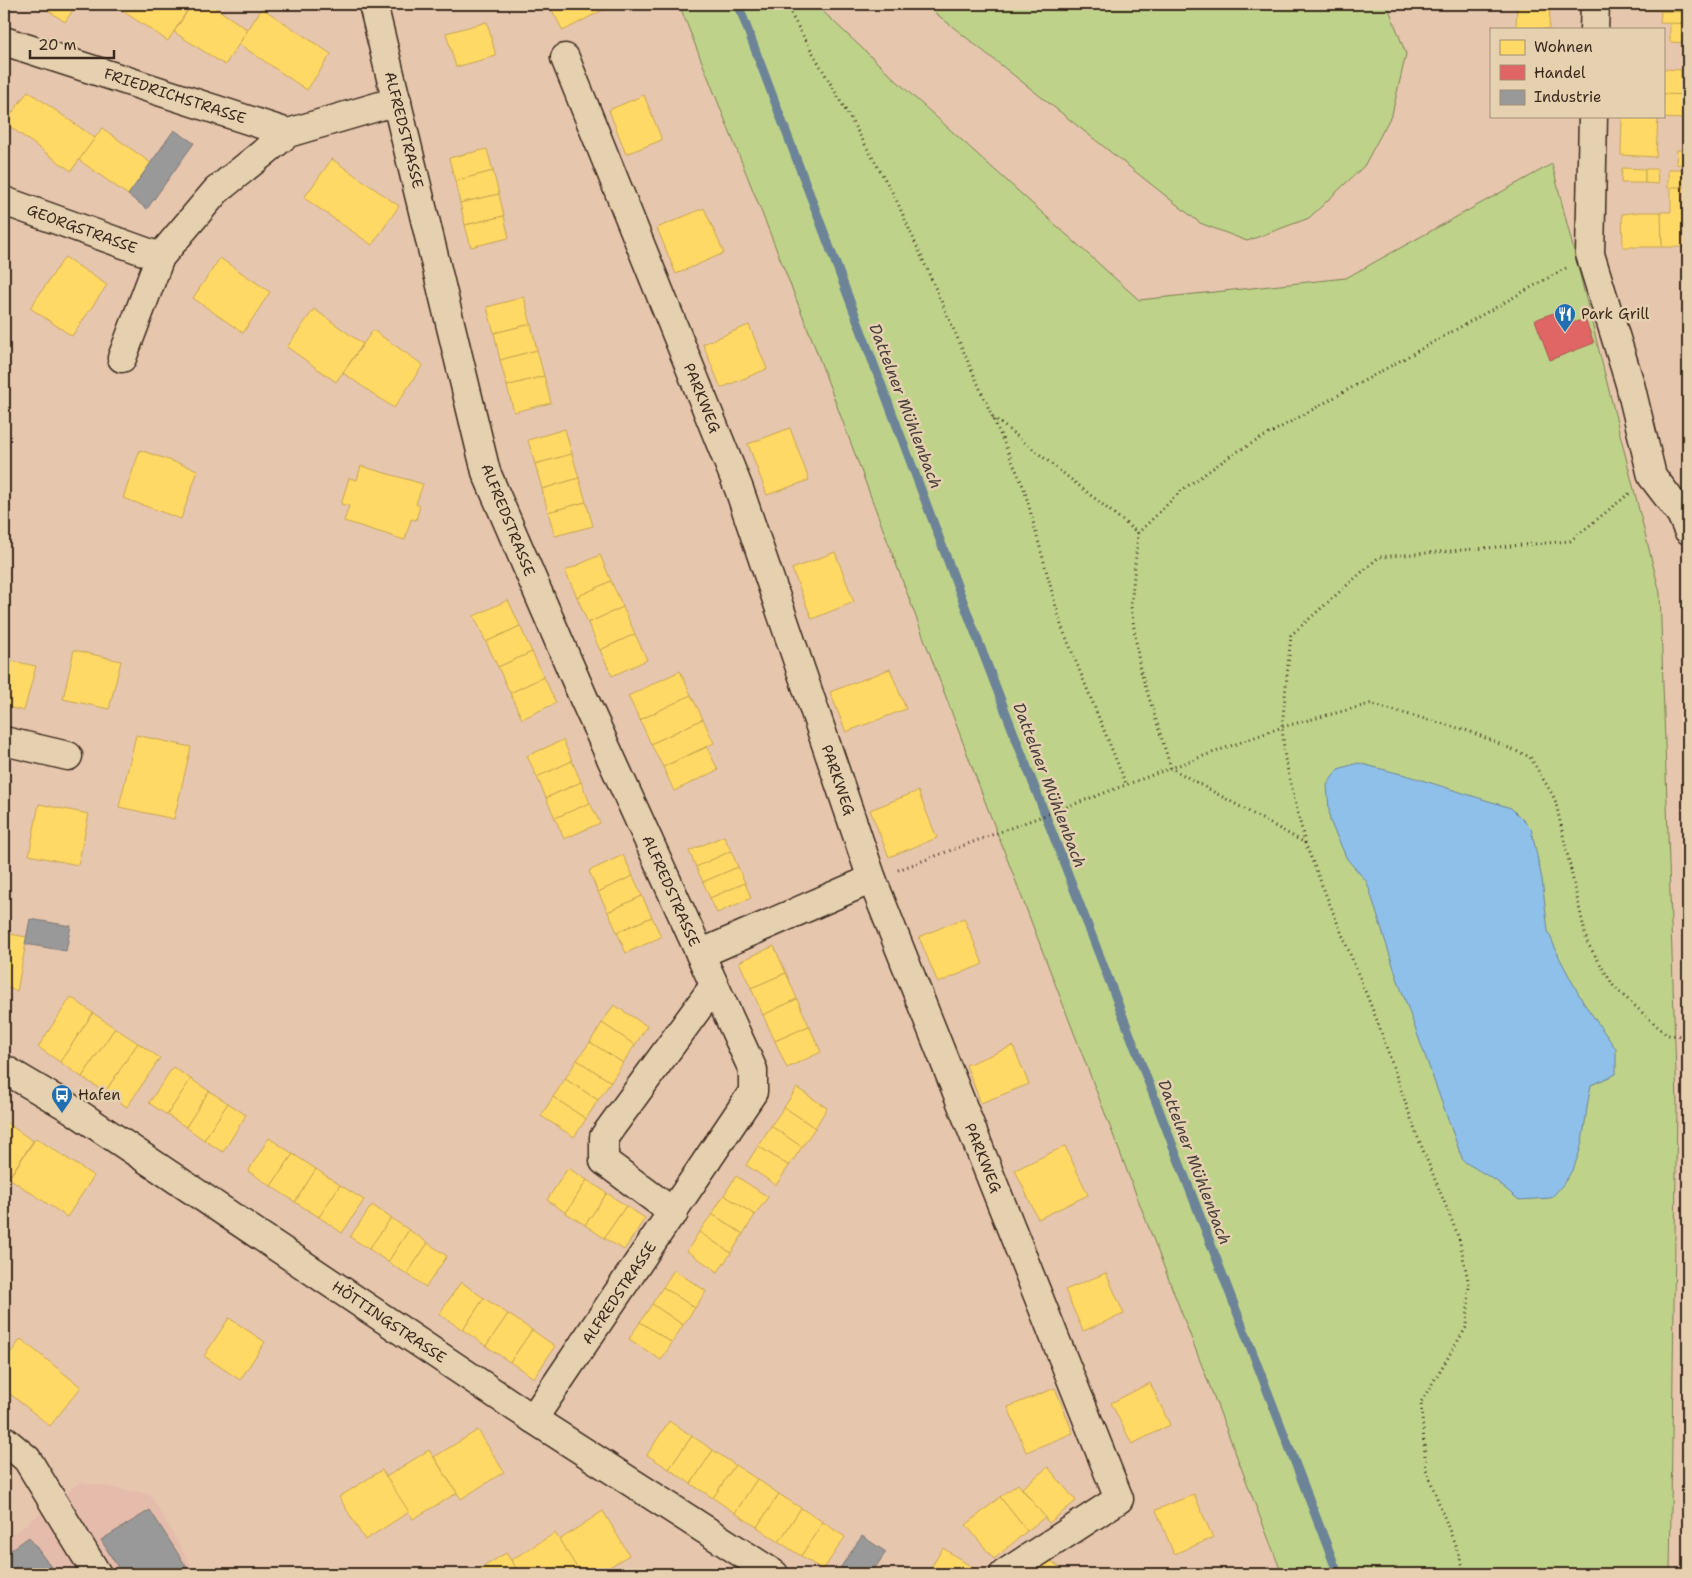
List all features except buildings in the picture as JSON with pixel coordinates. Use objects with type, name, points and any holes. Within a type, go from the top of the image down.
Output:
[{"type":"street","name":"ALFREDSTRASSE","points":[[373,4],[486,472],[588,708],[753,1070],[753,1092],[533,1419]]},
{"type":"street","points":[[1594,28],[1595,4]]},
{"type":"street","name":"FRIEDRICHSTRASSE","points":[[4,41],[288,133]]},
{"type":"street","name":"PARKWEG","points":[[565,58],[739,489],[872,879],[1120,1499],[1004,1574]]},
{"type":"street","points":[[122,358],[160,257],[216,191],[288,133],[397,101]]},
{"type":"street","points":[[1593,118],[1590,254],[1630,384],[1652,476],[1686,519]]},
{"type":"street","name":"GEORGSTRASSE","points":[[4,202],[160,257]]},
{"type":"street","points":[[4,741],[68,756]]},
{"type":"street","name":"ALFREDSTRASSE","points":[[700,954],[872,879]]},
{"type":"street","points":[[674,1212],[604,1161],[604,1138],[714,986]]},
{"type":"street","name":"HÖTTINGSTRASSE","points":[[4,1069],[70,1108],[533,1419],[774,1574]]},
{"type":"street","points":[[4,1440],[27,1459],[97,1574]]},
{"type":"path","points":[[788,4],[793,18],[895,197],[1024,488],[1061,626],[1126,784]]},
{"type":"path","points":[[1305,843],[1171,768],[1140,669],[1131,607],[1138,533],[1182,490],[1232,454],[1590,254]]},
{"type":"path","points":[[992,417],[1138,533]]},
{"type":"path","points":[[1466,1574],[1426,1470],[1422,1402],[1467,1326],[1469,1285],[1459,1238],[1416,1133],[1378,1023],[1305,843],[1285,759],[1282,727],[1291,635],[1379,556],[1570,541],[1652,476]]},
{"type":"path","points":[[872,879],[1282,727],[1370,704],[1469,731],[1530,757],[1555,799],[1587,942],[1614,987],[1667,1035],[1688,1036]]},
{"type":"shaded area","points":[[80,1482],[150,1494],[196,1574],[4,1574],[4,1541]]},
{"type":"green space","points":[[679,4],[815,4],[915,98],[1139,300],[1346,278],[1552,164],[1660,593],[1677,1104],[1670,1574],[1282,1574],[986,804],[810,334]]},
{"type":"green space","points":[[924,4],[1387,4],[1406,54],[1392,114],[1364,166],[1309,218],[1247,241],[1200,223]]},
{"type":"water","points":[[1358,763],[1409,776],[1511,808],[1531,828],[1542,879],[1548,931],[1560,959],[1583,1002],[1616,1049],[1616,1074],[1591,1085],[1584,1132],[1577,1158],[1563,1184],[1551,1198],[1519,1200],[1495,1180],[1463,1161],[1396,975],[1367,882],[1347,859],[1330,821],[1327,785],[1338,769]]},
{"type":"waterway","name":"Dattelner Mühlenbach","points":[[738,4],[969,617],[1338,1574]]},
{"type":"place","name":"Park Grill","points":[[1565,333]]},
{"type":"place","name":"Hafen","points":[[62,1114]]}]
